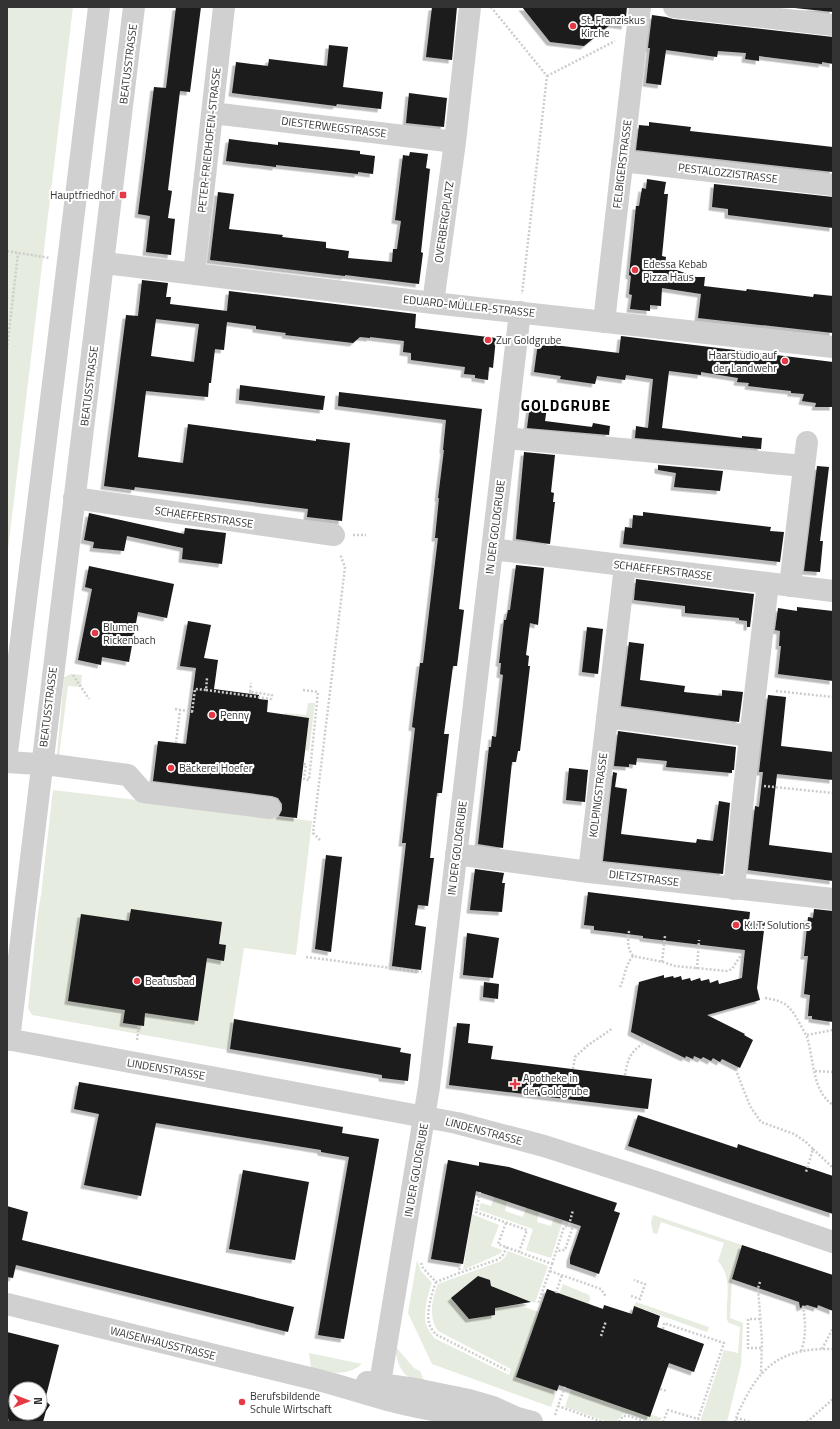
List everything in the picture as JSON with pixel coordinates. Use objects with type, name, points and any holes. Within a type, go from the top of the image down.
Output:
[{"type":"street","points":[[7,753],[99,7]]},
{"type":"street","name":"BEATUSSTRASSE","points":[[8,1040],[74,498],[105,263],[134,7]]},
{"type":"street","name":"PETER-FRIEDHOFEN-STRASSE","points":[[194,274],[224,7]]},
{"type":"street","name":"OVERBERGPLATZ","points":[[433,303],[455,142],[470,7]]},
{"type":"street","name":"FELBIGERSTRASSE","points":[[604,322],[640,7]]},
{"type":"street","points":[[674,7],[833,25]]},
{"type":"street","name":"DIESTERWEGSTRASSE","points":[[212,113],[455,142]]},
{"type":"street","name":"PESTALOZZISTRASSE","points":[[622,161],[833,185]]},
{"type":"street","name":"EDUARD-MÜLLER-STRASSE","points":[[105,263],[433,303],[833,347]]},
{"type":"street","name":"IN DER GOLDGRUBE","points":[[384,1392],[425,1116],[520,312]]},
{"type":"street","points":[[505,438],[793,465]]},
{"type":"street","points":[[790,586],[807,442]]},
{"type":"street","name":"SCHAEFFERSTRASSE","points":[[74,498],[334,535]]},
{"type":"street","name":"SCHAEFFERSTRASSE","points":[[492,549],[833,592]]},
{"type":"street","name":"KOLPINGSTRASSE","points":[[589,872],[625,566]]},
{"type":"street","points":[[734,889],[744,784],[768,583]]},
{"type":"street","points":[[607,717],[750,736]]},
{"type":"street","points":[[7,762],[128,775],[143,792],[270,808]]},
{"type":"street","name":"DIETZSTRASSE","points":[[456,854],[589,872],[833,899]]},
{"type":"street","name":"LINDENSTRASSE","points":[[8,1040],[456,1122],[544,1146],[833,1242]]},
{"type":"street","name":"WAISENHAUSSTRASSE","points":[[7,1304],[154,1342],[320,1381],[384,1392],[414,1389],[469,1400],[524,1420]]},
{"type":"path","points":[[491,7],[547,76],[520,312]]},
{"type":"path","points":[[547,76],[637,30]]},
{"type":"path","points":[[7,251],[69,260]]},
{"type":"path","points":[[7,349],[18,253]]},
{"type":"path","points":[[320,840],[313,833],[344,566],[334,535]]},
{"type":"path","points":[[68,672],[72,673],[89,699]]},
{"type":"path","points":[[204,690],[207,678]]},
{"type":"path","points":[[250,694],[251,683]]},
{"type":"path","points":[[756,688],[833,697]]},
{"type":"path","points":[[175,710],[193,712],[195,689],[272,695],[271,699],[255,697],[250,694]]},
{"type":"path","points":[[303,690],[318,692],[309,780],[304,779],[306,764],[303,764]]},
{"type":"path","points":[[176,743],[180,710]]},
{"type":"path","points":[[744,784],[833,793]]},
{"type":"path","points":[[629,931],[628,949],[633,956],[675,966],[697,969],[732,970],[740,955],[745,954]]},
{"type":"path","points":[[662,962],[665,936]]},
{"type":"path","points":[[697,969],[699,940]]},
{"type":"path","points":[[620,987],[629,961],[633,956]]},
{"type":"path","points":[[306,957],[426,973]]},
{"type":"path","points":[[765,998],[779,1000],[788,1006],[795,1014],[807,1036],[818,1085],[822,1094],[833,1104]]},
{"type":"path","points":[[137,1040],[139,1025]]},
{"type":"path","points":[[573,1069],[575,1057],[587,1046],[613,1028]]},
{"type":"path","points":[[807,1036],[833,1030]]},
{"type":"path","points":[[626,1075],[627,1061],[632,1052],[642,1044]]},
{"type":"path","points":[[815,1071],[833,1072]]},
{"type":"path","points":[[738,1073],[750,1106],[761,1122],[794,1134],[806,1142],[833,1168]]},
{"type":"path","points":[[806,1172],[813,1149]]},
{"type":"path","points":[[480,1192],[476,1212],[527,1230],[519,1252]]},
{"type":"path","points":[[557,1251],[565,1250],[572,1229],[569,1225],[573,1210]]},
{"type":"path","points":[[506,1223],[498,1244],[552,1264]]},
{"type":"path","points":[[538,1304],[564,1227],[569,1225]]},
{"type":"path","points":[[436,1282],[499,1259],[507,1247]]},
{"type":"path","points":[[421,1262],[423,1268],[436,1282]]},
{"type":"path","points":[[459,1274],[460,1264]]},
{"type":"path","points":[[550,1271],[601,1289],[606,1297]]},
{"type":"path","points":[[556,1293],[562,1275]]},
{"type":"path","points":[[631,1296],[640,1299],[645,1284],[634,1280]]},
{"type":"path","points":[[436,1282],[431,1296],[429,1312],[429,1325],[435,1334],[508,1371]]},
{"type":"path","points":[[760,1282],[758,1288],[762,1348],[761,1374]]},
{"type":"path","points":[[801,1351],[805,1341],[803,1305]]},
{"type":"path","points":[[760,1319],[748,1319],[748,1348],[762,1348]]},
{"type":"path","points":[[601,1336],[606,1321]]},
{"type":"path","points":[[663,1329],[664,1323],[724,1343],[698,1419],[668,1410],[663,1422]]},
{"type":"path","points":[[822,1349],[833,1328]]},
{"type":"path","points":[[734,1422],[749,1391],[761,1374],[778,1359],[801,1351],[833,1349]]},
{"type":"path","points":[[555,1415],[565,1387]]},
{"type":"path","points":[[660,1389],[667,1391]]},
{"type":"path","points":[[807,1422],[833,1399]]},
{"type":"path","points":[[558,1406],[603,1422]]},
{"type":"path","points":[[619,1422],[623,1416],[629,1416],[646,1422]]},
{"type":"path","points":[[736,1418],[750,1422]]},
{"type":"shaded area","points":[[7,7],[73,7],[7,558]]},
{"type":"shaded area","points":[[71,674],[82,675],[81,687],[68,686],[59,756],[57,755],[64,677]]},
{"type":"shaded area","points":[[308,703],[315,703],[309,751],[305,750],[309,718],[285,715],[285,713],[306,715]]},
{"type":"shaded area","points":[[53,790],[312,821],[296,955],[244,948],[228,1050],[32,1015],[28,1008]]},
{"type":"shaded area","points":[[494,1197],[507,1201],[505,1211],[523,1217],[526,1207],[539,1212],[537,1222],[551,1226],[554,1217],[563,1220],[551,1258],[526,1250],[533,1229],[479,1210],[481,1203],[491,1206]]},
{"type":"shaded area","points":[[472,1214],[499,1225],[491,1246],[502,1250],[501,1253],[463,1270]]},
{"type":"shaded area","points":[[653,1215],[742,1245],[732,1279],[730,1318],[743,1323],[741,1365],[727,1422],[700,1422],[724,1350],[738,1353],[740,1327],[729,1323],[727,1320],[728,1289],[726,1275],[718,1261],[724,1243],[661,1222],[657,1234],[653,1233],[651,1222]]},
{"type":"shaded area","points":[[508,1251],[548,1266],[535,1303],[491,1286],[490,1280],[479,1276],[451,1298],[469,1319],[495,1315],[495,1308],[506,1301],[539,1312],[516,1377],[557,1391],[551,1407],[432,1364],[408,1313],[417,1260],[421,1271],[432,1283],[427,1299],[425,1317],[427,1327],[434,1338],[509,1375],[511,1369],[438,1331],[432,1314],[434,1296],[438,1284],[501,1261],[506,1256]]},
{"type":"shaded area","points":[[563,1284],[589,1295],[589,1304],[559,1294]]},
{"type":"shaded area","points":[[636,1302],[709,1327],[707,1332],[634,1306]]},
{"type":"shaded area","points":[[395,1346],[414,1368],[420,1371],[426,1385],[412,1379],[403,1372],[398,1361]]},
{"type":"shaded area","points":[[309,1353],[362,1364],[349,1371],[337,1373],[325,1371],[311,1368]]},
{"type":"shaded area","points":[[571,1389],[662,1418],[659,1421],[651,1422],[633,1415],[623,1414],[616,1422],[608,1422],[565,1407]]},
{"type":"building","points":[[176,7],[201,7],[190,92],[180,91],[168,190],[172,191],[168,218],[175,219],[171,255],[146,252],[150,216],[138,214],[154,87],[166,88]]},
{"type":"building","points":[[432,7],[457,7],[452,60],[426,57]]},
{"type":"building","name":"St. Franziskus Kirche","points":[[522,7],[627,7],[625,26],[611,24],[584,46],[550,42]]},
{"type":"building","points":[[785,7],[833,7],[833,12]]},
{"type":"building","points":[[652,15],[673,19],[833,37],[833,64],[759,56],[759,61],[745,59],[746,53],[718,51],[717,57],[666,50],[661,85],[646,83]]},
{"type":"building","points":[[329,45],[348,47],[343,87],[383,92],[381,109],[337,104],[336,106],[232,93],[236,62],[268,66],[269,59],[327,66]]},
{"type":"building","points":[[409,93],[447,98],[444,127],[406,123]]},
{"type":"building","points":[[649,122],[691,127],[690,131],[833,147],[833,172],[636,150],[639,125],[649,126]]},
{"type":"building","points":[[229,139],[278,145],[278,142],[360,151],[360,154],[375,156],[373,174],[358,172],[358,174],[276,165],[276,167],[226,161]]},
{"type":"building","points":[[410,152],[428,154],[426,168],[430,169],[419,284],[210,260],[218,192],[234,194],[229,229],[283,235],[282,237],[326,242],[326,248],[349,251],[348,258],[392,262],[393,249],[397,249],[401,221],[395,220],[403,155],[409,156]]},
{"type":"building","points":[[647,179],[666,182],[664,194],[668,194],[662,256],[666,257],[665,266],[696,277],[705,277],[704,286],[746,291],[747,289],[813,297],[814,294],[833,296],[833,333],[698,318],[701,294],[662,288],[661,306],[650,305],[650,311],[630,309],[632,295],[629,294],[631,276],[629,275],[636,206],[639,206],[642,188],[646,189]]},
{"type":"building","points":[[714,184],[833,197],[833,228],[728,215],[728,209],[712,207]]},
{"type":"building","points":[[142,280],[168,283],[166,297],[171,297],[170,304],[227,311],[229,291],[416,314],[415,328],[496,338],[493,368],[489,367],[488,380],[475,378],[475,375],[464,374],[465,367],[411,360],[411,353],[403,352],[404,341],[360,337],[353,343],[285,335],[286,333],[256,329],[256,326],[227,322],[224,350],[215,349],[208,397],[146,391],[138,457],[183,463],[188,424],[316,441],[316,439],[350,443],[342,521],[307,517],[308,509],[135,487],[134,490],[104,486],[126,315],[138,316]],"holes":[[[156,319],[199,324],[194,362],[151,356]]]},
{"type":"building","points":[[621,336],[833,362],[833,407],[815,407],[816,403],[802,401],[804,394],[748,386],[749,383],[737,382],[738,378],[701,372],[701,375],[669,371],[662,428],[742,438],[742,436],[762,438],[761,449],[635,438],[636,426],[648,428],[653,379],[626,375],[625,380],[597,376],[595,384],[560,379],[561,376],[534,372],[538,343],[619,353]]},
{"type":"building","points":[[240,385],[325,396],[323,410],[239,400]]},
{"type":"building","points":[[339,392],[482,409],[459,609],[464,610],[457,666],[453,666],[444,734],[449,734],[442,793],[437,793],[430,858],[434,858],[428,906],[418,905],[415,925],[426,927],[421,970],[392,966],[406,843],[402,843],[415,728],[412,727],[420,663],[423,663],[438,538],[435,538],[446,420],[338,406]]},
{"type":"building","points":[[530,405],[547,407],[545,421],[592,427],[593,423],[610,426],[609,435],[527,428]]},
{"type":"building","points":[[524,452],[555,455],[551,492],[554,493],[553,502],[555,502],[550,544],[516,539]]},
{"type":"building","points":[[658,465],[723,471],[720,491],[674,487],[676,473],[658,470]]},
{"type":"building","points":[[817,466],[829,467],[820,541],[823,541],[820,572],[804,571]]},
{"type":"building","points":[[643,512],[771,527],[770,531],[784,532],[780,562],[623,544],[625,527],[632,528],[633,515],[643,516]]},
{"type":"building","points":[[89,513],[184,534],[185,528],[226,533],[222,564],[182,559],[183,548],[127,536],[124,551],[93,548],[94,542],[84,540]]},
{"type":"building","points":[[516,565],[544,568],[538,625],[530,623],[526,655],[529,656],[528,666],[530,666],[520,751],[518,751],[516,762],[512,762],[503,848],[478,844],[489,747],[491,747],[492,736],[496,737],[503,675],[500,674],[501,663],[499,663],[504,620],[506,620],[508,610],[510,610]]},
{"type":"building","points":[[89,566],[174,584],[167,618],[138,612],[129,662],[102,657],[101,665],[78,660],[92,589],[85,587]]},
{"type":"building","points":[[636,579],[754,594],[750,627],[747,627],[747,621],[739,620],[739,618],[685,613],[685,606],[634,600]]},
{"type":"building","points":[[797,607],[833,611],[833,681],[778,674],[781,646],[779,646],[780,631],[775,630],[778,608],[797,611]]},
{"type":"building","points":[[188,621],[211,625],[204,658],[218,660],[214,689],[259,695],[259,699],[268,700],[267,712],[309,718],[297,818],[279,816],[282,810],[282,804],[278,798],[272,796],[153,781],[158,741],[186,744],[196,668],[180,666]]},
{"type":"building","points":[[587,627],[603,629],[598,674],[582,672]]},
{"type":"building","points":[[629,642],[644,644],[640,680],[685,686],[684,692],[722,696],[722,690],[743,692],[739,722],[621,706]]},
{"type":"building","points":[[768,695],[786,697],[781,746],[833,752],[833,780],[777,774],[769,845],[833,853],[833,881],[748,870],[755,806],[759,807],[763,772],[759,772]]},
{"type":"building","points":[[618,731],[736,747],[734,770],[732,770],[732,773],[666,767],[667,761],[637,758],[636,765],[629,764],[629,767],[614,766]]},
{"type":"building","points":[[569,768],[588,770],[585,802],[566,800]]},
{"type":"building","points":[[613,772],[617,773],[615,787],[627,789],[621,834],[696,843],[697,839],[713,841],[719,801],[730,803],[723,874],[603,861]]},
{"type":"building","points":[[326,855],[342,857],[331,952],[315,949]]},
{"type":"building","points":[[475,869],[504,873],[502,883],[505,883],[502,912],[470,910]]},
{"type":"building","points":[[588,892],[750,912],[749,921],[765,922],[757,988],[760,1000],[707,1015],[745,1034],[744,1035],[753,1040],[740,1068],[722,1059],[720,1062],[713,1058],[711,1061],[703,1057],[701,1059],[694,1056],[693,1059],[686,1056],[685,1058],[631,1032],[639,982],[664,975],[664,978],[681,976],[682,980],[690,978],[691,981],[700,978],[701,981],[709,979],[710,983],[718,980],[719,984],[742,978],[745,950],[643,938],[643,936],[594,930],[594,926],[584,925]]},
{"type":"building","name":"Beatusbad","points":[[131,909],[222,922],[219,944],[226,945],[224,961],[207,958],[198,1021],[145,1013],[144,1026],[123,1023],[125,1010],[68,1001],[81,914],[129,921]]},
{"type":"building","points":[[814,909],[833,911],[833,1022],[812,1019],[812,1016],[808,1016],[810,995],[804,994],[808,956],[804,956],[808,917],[813,918]]},
{"type":"building","points":[[467,933],[499,938],[493,978],[463,975]]},
{"type":"building","points":[[484,982],[499,984],[498,999],[483,997]]},
{"type":"building","points":[[234,1019],[401,1048],[400,1052],[411,1054],[408,1081],[382,1078],[382,1075],[230,1049]]},
{"type":"building","points":[[457,1023],[470,1024],[468,1043],[493,1046],[491,1059],[652,1079],[648,1109],[449,1085]]},
{"type":"building","points":[[79,1082],[343,1127],[342,1133],[379,1139],[344,1339],[318,1335],[349,1157],[321,1152],[321,1150],[156,1123],[141,1196],[84,1185],[99,1114],[74,1109]]},
{"type":"building","points":[[638,1115],[737,1148],[738,1144],[833,1176],[833,1214],[628,1146]]},
{"type":"building","points":[[448,1160],[479,1166],[479,1162],[509,1167],[617,1203],[614,1211],[620,1213],[599,1274],[570,1264],[570,1258],[581,1226],[476,1191],[463,1264],[431,1259]]},
{"type":"building","points":[[243,1170],[309,1182],[295,1260],[229,1249]]},
{"type":"building","points":[[7,1206],[28,1212],[22,1240],[294,1307],[288,1332],[16,1265],[13,1278],[7,1277]]},
{"type":"building","points":[[742,1245],[833,1275],[833,1311],[818,1305],[817,1308],[807,1305],[800,1308],[799,1302],[732,1279]]},
{"type":"building","points":[[478,1276],[490,1280],[491,1286],[531,1302],[495,1308],[495,1315],[469,1319],[451,1298]]},
{"type":"building","points":[[547,1289],[603,1309],[604,1305],[632,1314],[634,1306],[660,1316],[657,1327],[704,1344],[694,1372],[669,1363],[650,1417],[559,1385],[557,1391],[516,1377]]},
{"type":"building","points":[[7,1332],[59,1345],[48,1388],[48,1381],[8,1381],[8,1418]]},
{"type":"building","points":[[9,1421],[43,1421],[43,1422]]},
{"type":"place","name":"St. Franziskus Kirche","points":[[573,26]]},
{"type":"place","name":"Hauptfriedhof","points":[[123,195]]},
{"type":"place","name":"Edessa Kebab Pizza Haus","points":[[635,270]]},
{"type":"place","name":"Zur Goldgrube","points":[[488,340]]},
{"type":"place","name":"Haarstudio auf der Landwehr","points":[[785,361]]},
{"type":"place","name":"Blumen Rickenbach","points":[[95,633]]},
{"type":"place","name":"Penny","points":[[212,715]]},
{"type":"place","name":"Bäckerei Hoefer","points":[[171,768]]},
{"type":"place","name":"K.I.T. Solutions","points":[[736,925]]},
{"type":"place","name":"Beatusbad","points":[[137,981]]},
{"type":"place","name":"Apotheke in der Goldgrube","points":[[515,1084]]},
{"type":"place","name":"Berufsbildende Schule Wirtschaft","points":[[242,1402]]},
{"type":"district","name":"GOLDGRUBE","points":[[566,406]]}]
